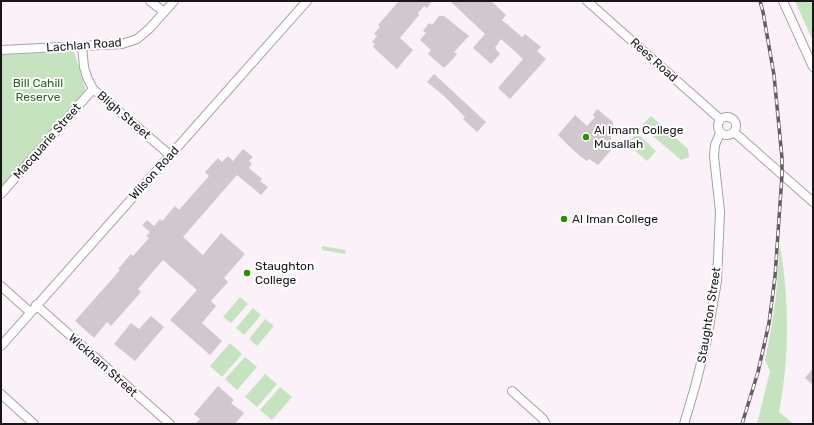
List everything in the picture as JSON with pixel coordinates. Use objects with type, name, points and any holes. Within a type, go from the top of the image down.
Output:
[{"type":"street","points":[[150,1],[164,12]]},
{"type":"street","name":"Lachlan Road","points":[[1,50],[122,44],[137,39],[149,29],[174,1]]},
{"type":"street","name":"Wilson Road","points":[[1,346],[307,1]]},
{"type":"street","name":"Rees Road","points":[[588,1],[720,119]]},
{"type":"street","points":[[783,1],[813,66]]},
{"type":"street","name":"Bligh Street","points":[[82,46],[84,67],[93,88],[170,155]]},
{"type":"street","name":"Macquarie Street","points":[[1,194],[93,88]]},
{"type":"street","points":[[725,116],[732,118],[736,122],[734,132],[729,135],[720,133],[717,125],[720,119],[725,116]]},
{"type":"street","points":[[734,132],[813,202]]},
{"type":"street","name":"Staughton Street","points":[[684,424],[707,339],[717,281],[720,212],[714,156],[715,145],[720,133]]},
{"type":"street","points":[[1,286],[30,312]]},
{"type":"street","name":"Wickham Street","points":[[36,305],[170,424]]},
{"type":"street","points":[[512,390],[543,419],[546,424]]},
{"type":"street","points":[[1,394],[34,424]]},
{"type":"green space","points":[[795,1],[813,1],[813,41]]},
{"type":"green space","name":"Bill Cahill Reserve","points":[[74,52],[86,91],[1,187],[1,55]]},
{"type":"green space","points":[[651,116],[688,149],[689,157],[681,160],[641,126]]},
{"type":"green space","points":[[637,133],[656,151],[647,161],[627,144]]},
{"type":"green space","points":[[780,244],[787,307],[787,349],[783,391],[779,412],[794,424],[757,424],[770,371],[765,360],[776,296]]},
{"type":"green space","points":[[322,246],[346,250],[345,254],[322,250]]},
{"type":"green space","points":[[240,297],[248,304],[231,323],[223,317]]},
{"type":"green space","points":[[253,308],[261,315],[244,335],[236,328]]},
{"type":"green space","points":[[265,319],[274,326],[257,346],[249,339]]},
{"type":"green space","points":[[230,343],[242,354],[222,377],[210,366]]},
{"type":"green space","points":[[245,357],[257,367],[237,390],[225,379]]},
{"type":"green space","points":[[265,374],[277,384],[257,407],[245,397]]},
{"type":"green space","points":[[280,387],[292,397],[272,420],[260,410]]},
{"type":"building","points":[[399,1],[432,1],[427,8],[424,6],[418,13],[419,15],[400,38],[413,50],[397,69],[373,47],[375,44],[372,42],[377,36],[374,34],[380,27],[378,25]]},
{"type":"building","points":[[450,1],[491,1],[506,15],[502,20],[522,37],[525,34],[541,47],[537,51],[546,59],[510,99],[498,88],[523,59],[501,39],[495,48],[500,54],[491,64],[473,48],[485,34]]},
{"type":"building","points":[[439,16],[444,16],[469,36],[454,52],[457,54],[444,68],[428,54],[431,50],[420,40],[426,33],[423,31],[429,23],[432,25]]},
{"type":"building","points":[[434,74],[486,122],[477,132],[463,119],[465,117],[444,96],[427,82]]},
{"type":"building","name":"Al Imam College Musallah","points":[[597,109],[613,122],[613,132],[611,132],[611,140],[609,144],[613,148],[598,165],[589,159],[587,161],[580,156],[558,135],[575,115],[587,126],[595,117],[593,115]]},
{"type":"building","points":[[243,149],[253,157],[249,161],[252,164],[249,168],[262,179],[260,181],[268,187],[261,195],[237,175],[183,237],[203,255],[221,233],[245,254],[224,278],[228,282],[211,301],[216,306],[202,323],[222,341],[210,355],[170,320],[197,290],[163,260],[138,289],[141,292],[111,326],[107,322],[94,338],[75,321],[120,270],[118,269],[131,254],[133,256],[149,238],[146,236],[150,232],[142,225],[147,220],[154,226],[160,219],[162,221],[175,206],[179,210],[209,176],[205,172],[218,158],[222,162],[228,156],[233,161]]},
{"type":"building","points":[[151,316],[164,327],[135,361],[114,344],[131,323],[139,329]]},
{"type":"building","points":[[813,368],[813,385],[805,378]]},
{"type":"building","points":[[218,386],[234,400],[231,403],[244,413],[235,424],[195,424],[200,419],[194,414]]},
{"type":"railway","points":[[742,424],[758,372],[769,323],[775,277],[782,175],[782,158],[774,75],[760,1]]},
{"type":"place","name":"Al Imam College Musallah","points":[[586,137]]},
{"type":"place","name":"Al Iman College","points":[[564,219]]},
{"type":"place","name":"Staughton College","points":[[247,273]]}]
